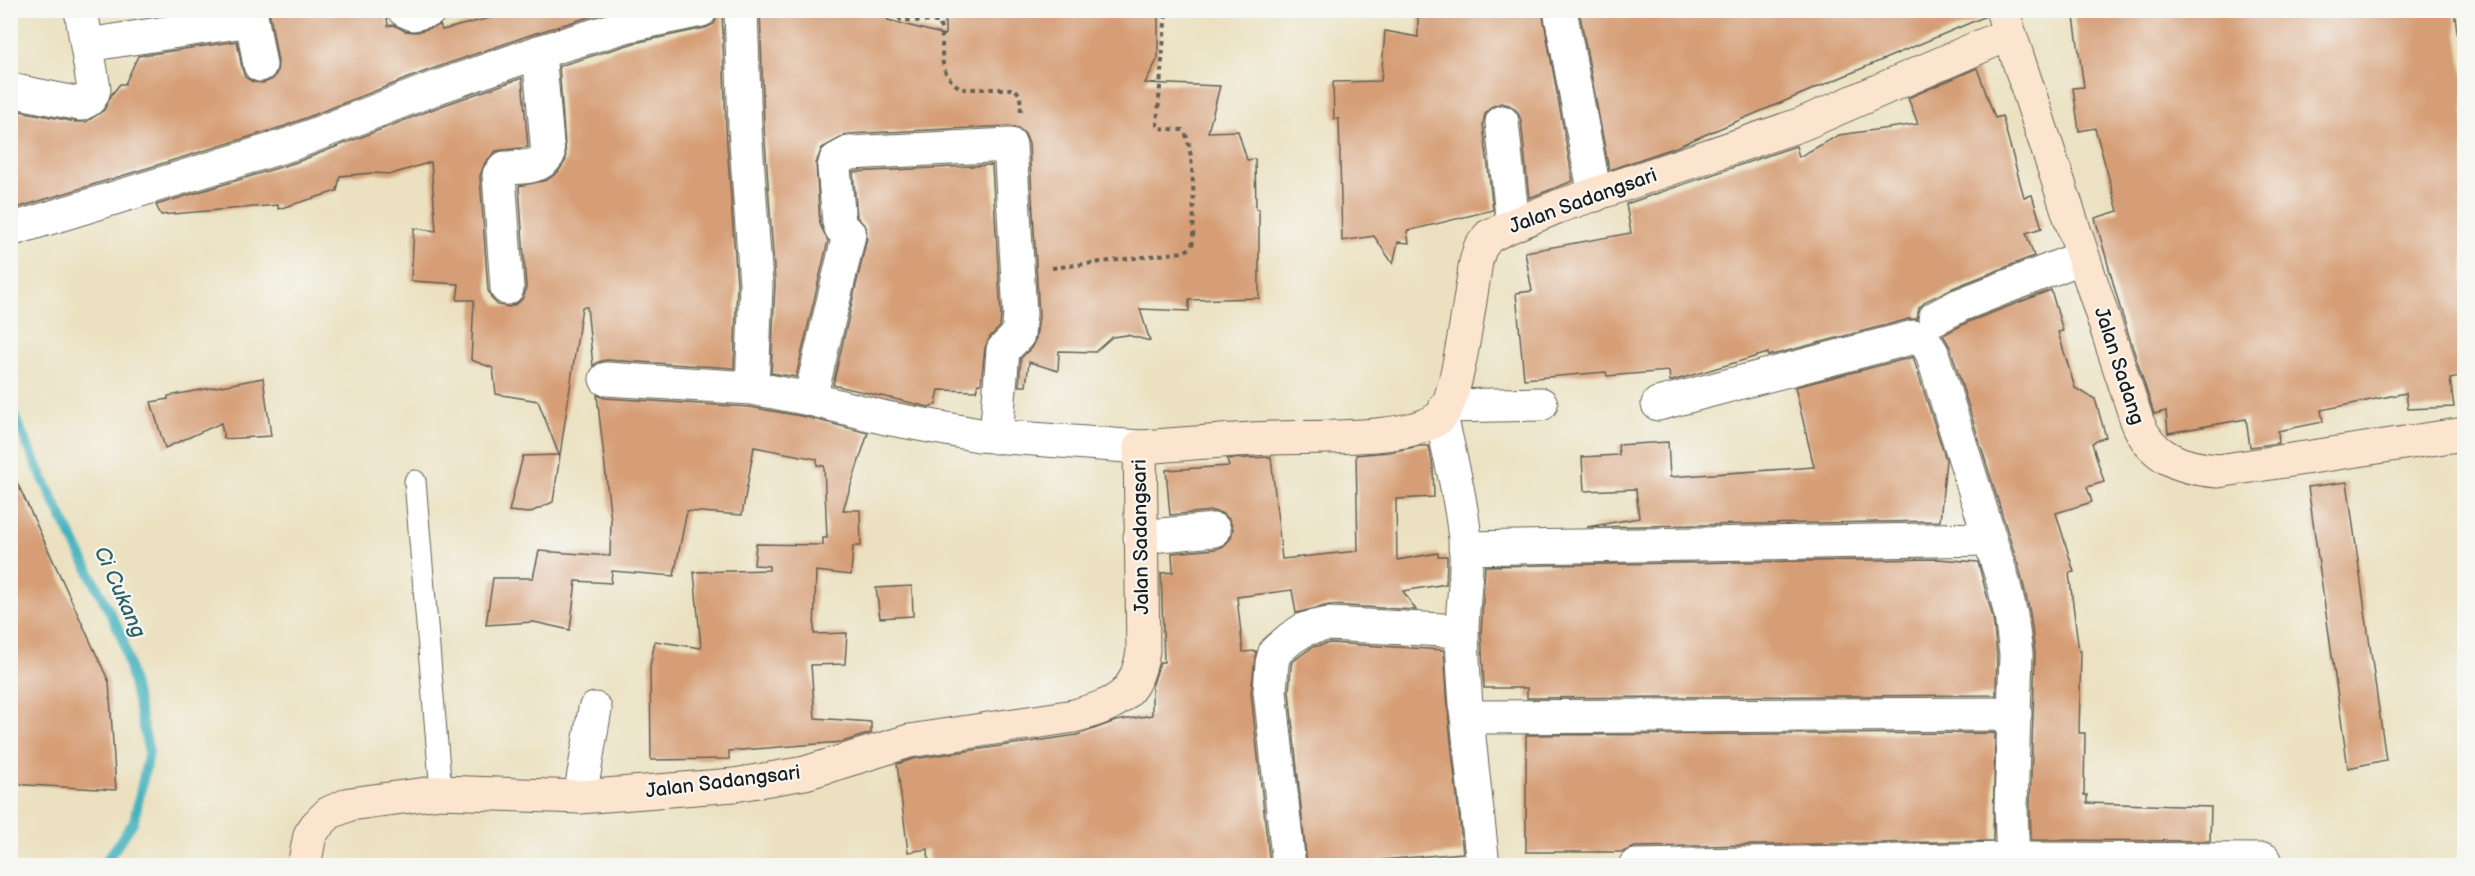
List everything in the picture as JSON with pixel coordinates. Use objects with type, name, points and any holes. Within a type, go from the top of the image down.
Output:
[{"type":"street","points":[[10,90],[80,104],[87,102],[93,96],[94,89],[81,10]]},
{"type":"street","points":[[10,230],[291,144],[435,88],[539,52],[629,25],[701,10]]},
{"type":"street","points":[[741,10],[745,128],[756,284],[752,388]]},
{"type":"street","points":[[1560,10],[1595,195]]},
{"type":"street","points":[[87,45],[250,15],[260,65]]},
{"type":"street","name":"Jalan Sadangsari","points":[[304,866],[310,836],[316,826],[329,813],[351,804],[441,792],[580,797],[734,785],[805,773],[909,741],[1034,723],[1099,709],[1117,700],[1131,688],[1139,672],[1143,651],[1140,447],[1405,431],[1444,411],[1452,393],[1480,248],[1489,236],[1557,207],[1802,124],[2006,22]]},
{"type":"street","name":"Jalan Sadang","points":[[2006,22],[2143,437],[2157,452],[2194,469],[2240,470],[2464,435]]},
{"type":"street","points":[[507,288],[499,175],[505,168],[536,166],[544,162],[549,155],[539,52]]},
{"type":"street","points":[[1502,122],[1513,225]]},
{"type":"street","points":[[810,399],[849,234],[841,228],[839,222],[834,168],[836,160],[849,153],[1010,145],[1012,148],[1013,219],[1020,314],[1018,335],[1004,350],[996,437]]},
{"type":"street","points":[[1935,318],[1960,305],[2083,257]]},
{"type":"street","points":[[1658,404],[1914,336],[1926,343],[1932,353],[2003,580],[2011,615],[2016,654],[2011,807],[2013,862]]},
{"type":"street","points":[[606,379],[752,388],[810,399],[886,418],[996,437],[1140,447]]},
{"type":"street","points":[[1483,866],[1467,717],[1462,631],[1466,548],[1444,411],[1541,404]]},
{"type":"street","points":[[1140,537],[1214,530]]},
{"type":"street","points":[[1466,548],[1989,539]]},
{"type":"street","points":[[1289,866],[1270,691],[1275,652],[1305,629],[1328,624],[1462,631]]},
{"type":"street","points":[[580,797],[595,709]]},
{"type":"street","points":[[1467,717],[2015,714]]},
{"type":"street","points":[[1635,866],[2013,862],[2173,864],[2265,860]]},
{"type":"lane","points":[[415,481],[441,792]]},
{"type":"path","points":[[893,10],[901,20],[939,22],[940,60],[948,76],[958,86],[962,88],[1011,88],[1018,91],[1021,102],[1021,134],[1012,148]]},
{"type":"path","points":[[1018,271],[1184,252],[1192,248],[1193,194],[1190,140],[1184,130],[1158,128],[1156,122],[1166,10]]},
{"type":"building","points":[[160,10],[189,10],[158,15]]},
{"type":"building","points":[[269,10],[386,10],[388,26],[394,25],[405,31],[417,32],[440,25],[442,30],[494,17],[494,10],[612,10],[533,34],[429,70],[285,126],[10,210],[10,109],[86,122],[104,110],[120,84],[125,84],[138,56],[237,41],[245,77],[253,82],[264,83],[273,79],[277,72],[278,62]]},
{"type":"building","points":[[719,10],[722,10],[726,129],[737,284],[734,368],[607,360],[593,366],[587,307],[582,307],[553,502],[529,513],[509,511],[523,456],[559,455],[538,401],[496,394],[493,368],[471,360],[474,300],[457,300],[459,284],[411,281],[414,228],[436,231],[431,162],[392,174],[340,176],[337,191],[278,209],[278,205],[161,215],[156,205],[297,162],[441,106],[522,78],[528,147],[496,151],[485,163],[480,176],[488,290],[498,305],[509,307],[524,297],[526,287],[519,186],[547,180],[558,172],[566,160],[559,66],[634,43],[705,28],[714,24]]},
{"type":"building","points":[[760,10],[884,10],[888,20],[945,35],[945,10],[1158,10],[1158,58],[1145,83],[1220,86],[1208,132],[1238,131],[1247,160],[1255,159],[1256,209],[1259,209],[1259,298],[1189,300],[1189,311],[1140,309],[1150,341],[1127,335],[1112,337],[1095,352],[1059,351],[1058,371],[1029,362],[1026,386],[1019,386],[1021,358],[1031,348],[1036,338],[1039,316],[1029,144],[1025,134],[1018,128],[1009,126],[848,134],[822,148],[816,163],[820,224],[828,241],[796,377],[771,373],[775,283],[764,127]]},
{"type":"building","points":[[1418,10],[1542,10],[1573,181],[1529,198],[1521,120],[1517,111],[1509,105],[1501,103],[1491,107],[1485,114],[1483,124],[1493,210],[1407,231],[1409,243],[1398,242],[1393,264],[1374,236],[1342,241],[1339,119],[1334,119],[1333,82],[1381,81],[1385,31],[1418,37]]},
{"type":"building","points":[[1579,10],[1984,10],[1984,17],[1676,147],[1609,170]]},
{"type":"building","points":[[2073,10],[2454,10],[2464,80],[2464,376],[2450,379],[2454,407],[2408,409],[2406,393],[2321,410],[2323,422],[2278,431],[2279,443],[2250,447],[2246,419],[2168,433],[2166,411],[2154,414],[2121,311],[2095,218],[2118,211],[2095,128],[2079,131],[2073,88],[2084,87]]},
{"type":"building","points":[[1977,68],[1995,118],[2002,116],[2024,197],[2032,195],[2042,228],[2026,233],[2034,256],[1926,301],[1919,308],[1917,319],[1909,319],[1768,356],[1768,353],[1672,381],[1670,381],[1669,371],[1607,376],[1606,372],[1524,379],[1516,293],[1532,291],[1525,252],[1631,233],[1626,204],[1796,146],[1799,157],[1839,135],[1918,124],[1908,98]]},
{"type":"building","points":[[992,165],[1001,314],[1000,327],[990,337],[985,348],[981,384],[978,384],[976,391],[939,390],[936,404],[929,407],[833,385],[867,238],[866,227],[857,217],[853,172]]},
{"type":"building","points":[[2051,290],[2063,331],[2058,332],[2075,388],[2095,399],[2106,437],[2092,443],[2104,482],[2087,487],[2092,502],[2056,513],[2074,572],[2069,573],[2079,651],[2081,651],[2079,733],[2085,733],[2084,795],[2087,795],[2087,803],[2211,807],[2210,841],[2031,840],[2035,654],[2030,613],[2021,575],[1950,347],[1943,335],[1968,322]]},
{"type":"building","points":[[1913,357],[1946,460],[1940,521],[1587,527],[1639,518],[1636,489],[1584,491],[1582,457],[1619,455],[1618,445],[1668,442],[1670,477],[1814,467],[1795,387]]},
{"type":"building","points":[[263,378],[271,436],[224,439],[221,423],[165,448],[151,402],[168,399],[168,396]]},
{"type":"building","points":[[597,395],[605,398],[750,407],[806,417],[868,433],[843,510],[860,510],[861,546],[853,546],[851,575],[816,571],[814,634],[847,633],[845,664],[811,665],[815,718],[871,722],[871,733],[842,742],[729,751],[729,759],[651,760],[650,666],[655,641],[701,648],[694,572],[769,570],[769,566],[754,565],[756,544],[823,545],[823,538],[827,538],[824,466],[817,465],[817,459],[754,447],[742,515],[687,511],[674,576],[612,571],[611,583],[576,581],[570,630],[534,622],[486,625],[493,578],[533,578],[539,551],[610,556],[611,521]]},
{"type":"building","points":[[1429,446],[1433,467],[1434,497],[1396,499],[1397,560],[1438,553],[1438,556],[1447,556],[1447,561],[1446,584],[1403,591],[1416,610],[1329,605],[1296,613],[1292,590],[1237,597],[1243,652],[1256,651],[1251,693],[1270,866],[929,866],[928,849],[908,852],[897,764],[913,759],[1077,735],[1116,721],[1152,715],[1152,687],[1160,662],[1164,662],[1161,573],[1173,572],[1172,553],[1216,549],[1224,546],[1231,538],[1233,529],[1229,519],[1221,513],[1212,511],[1170,515],[1166,470],[1229,466],[1227,459],[1271,457],[1282,559],[1358,551],[1356,455]]},
{"type":"building","points":[[10,467],[109,682],[116,790],[10,784]]},
{"type":"building","points":[[2347,482],[2386,760],[2348,768],[2308,487]]},
{"type":"building","points":[[1937,559],[1978,562],[1993,618],[1997,655],[1996,695],[1527,698],[1527,688],[1484,688],[1481,633],[1485,566]]},
{"type":"building","points":[[912,586],[913,616],[880,618],[876,588]]},
{"type":"building","points":[[1330,643],[1444,650],[1463,853],[1381,860],[1381,866],[1307,866],[1289,691],[1291,666],[1292,662],[1312,647]]},
{"type":"building","points":[[1995,733],[1993,841],[1635,847],[1623,852],[1526,852],[1526,735]]},
{"type":"waterway","name":"Ci Cukang","points":[[10,407],[54,502],[122,636],[149,752],[134,821],[103,866]]}]
